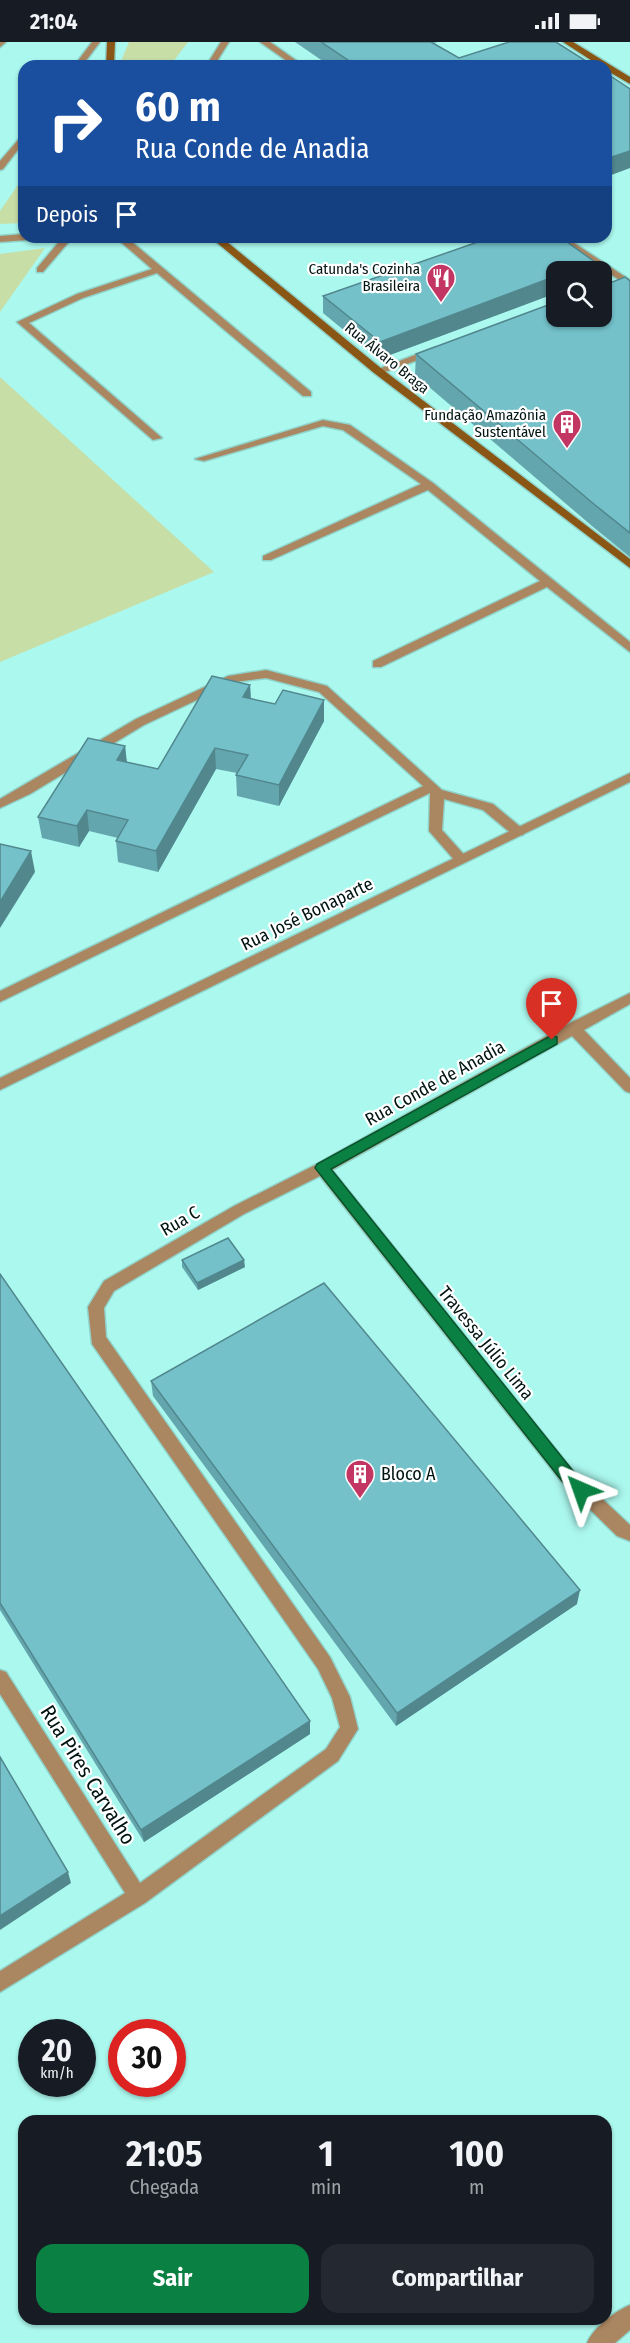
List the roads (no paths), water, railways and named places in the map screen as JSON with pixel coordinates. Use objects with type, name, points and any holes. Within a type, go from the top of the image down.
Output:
[{"type":"main road","points":[[110,60],[111,42]]},
{"type":"main road","points":[[567,42],[596,60]]},
{"type":"main road","points":[[612,70],[630,81]]},
{"type":"main road","name":"Rua Álvaro Braga","points":[[222,243],[378,371],[630,565]]},
{"type":"street","points":[[82,60],[96,42]]},
{"type":"street","points":[[214,60],[225,42]]},
{"type":"street","points":[[264,42],[291,60]]},
{"type":"street","points":[[0,167],[18,144]]},
{"type":"street","points":[[0,239],[18,238]]},
{"type":"street","points":[[40,270],[63,243]]},
{"type":"street","points":[[127,243],[307,394]]},
{"type":"street","points":[[569,243],[628,280]]},
{"type":"street","points":[[157,438],[22,322],[80,296],[158,270]]},
{"type":"street","points":[[613,284],[628,280]]},
{"type":"street","points":[[378,371],[445,346]]},
{"type":"street","points":[[200,459],[323,423],[346,427],[429,485],[630,648]]},
{"type":"street","points":[[267,558],[429,485]]},
{"type":"street","points":[[377,664],[548,582]]},
{"type":"street","points":[[0,804],[26,791],[140,722],[232,679],[266,674],[323,688],[435,790],[488,807],[518,832]]},
{"type":"street","name":"Rua José Bonaparte","points":[[0,1084],[630,777]]},
{"type":"street","points":[[435,790],[435,831],[461,859]]},
{"type":"street","points":[[0,997],[435,790]]},
{"type":"street","name":"Rua Conde de Anadia","points":[[322,1168],[630,998]]},
{"type":"street","points":[[573,1028],[630,1087]]},
{"type":"street","name":"Rua C","points":[[138,1896],[332,1755],[349,1729],[341,1697],[324,1663],[98,1339],[96,1307],[109,1286],[239,1210],[322,1168]]},
{"type":"street","name":"Travessa Júlio Lima","points":[[322,1168],[567,1476],[623,1531],[630,1533]]},
{"type":"street","name":"Rua Pires Carvalho","points":[[0,1677],[138,1896]]},
{"type":"street","points":[[0,1982],[138,1896]]},
{"type":"street","points":[[598,2343],[630,2316]]},
{"type":"place","name":"Catunda's Cozinha Brasileira","points":[[441,304]]},
{"type":"place","name":"Fundação Amazônia Sustentável","points":[[567,450]]},
{"type":"place","name":"Bloco A","points":[[360,1500]]}]
